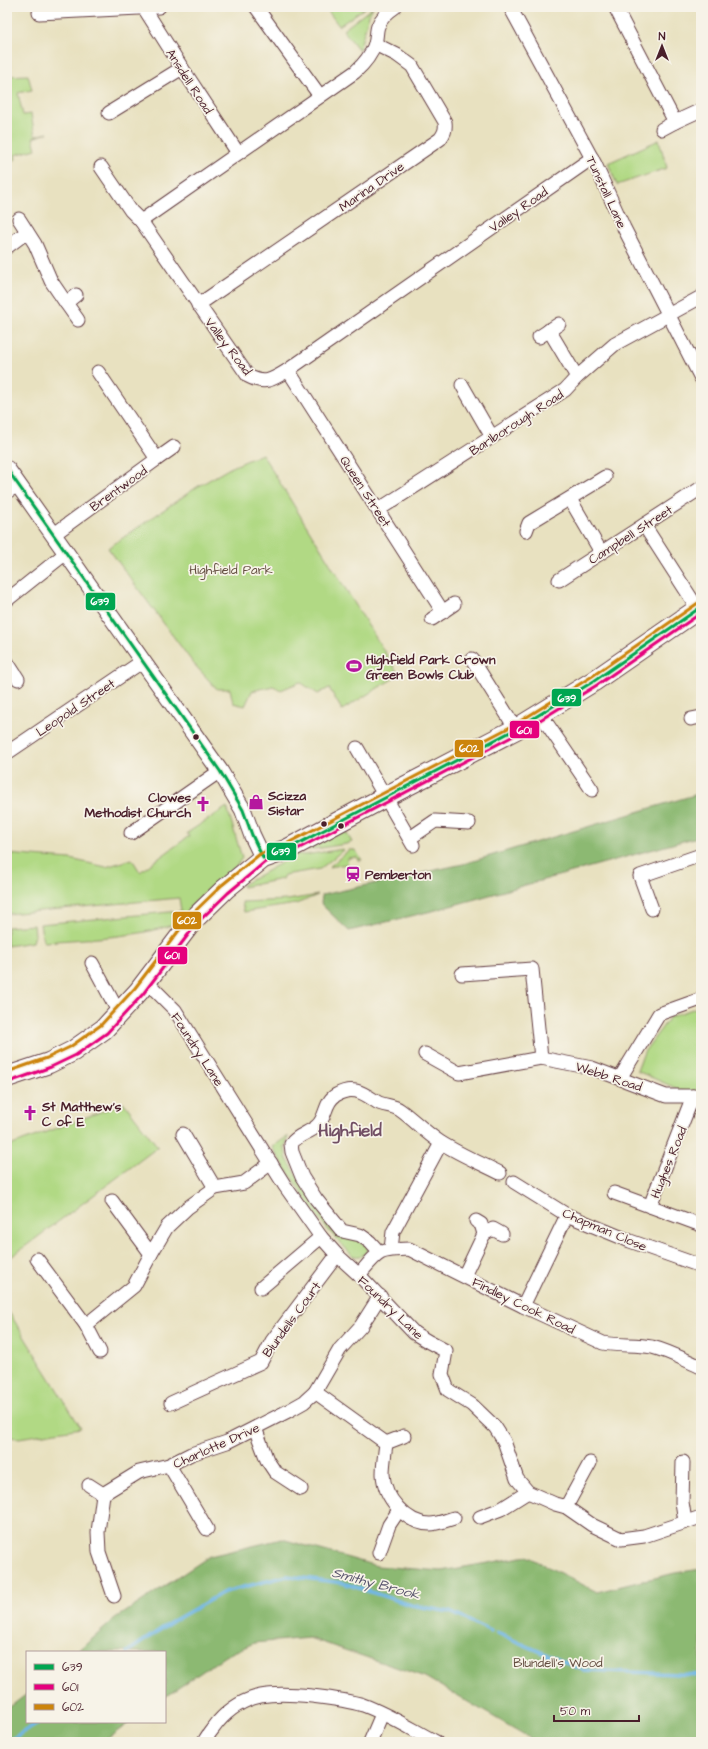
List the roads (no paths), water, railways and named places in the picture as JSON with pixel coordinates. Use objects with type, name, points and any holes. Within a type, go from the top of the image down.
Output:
[{"type":"main road","points":[[7,1077],[49,1063],[72,1051],[104,1029],[146,981],[193,920],[226,889],[263,858],[286,850],[541,715],[700,608]]},
{"type":"street","points":[[46,16],[160,7]]},
{"type":"street","points":[[256,7],[320,96]]},
{"type":"street","points":[[141,221],[363,65],[375,44],[378,25],[389,12],[396,7]]},
{"type":"street","name":"Tunstall Lane","points":[[510,7],[592,158],[624,228],[701,378]]},
{"type":"street","points":[[615,7],[675,122]]},
{"type":"street","name":"Ansdell Road","points":[[144,8],[238,153]]},
{"type":"street","name":"Marina Drive","points":[[198,305],[440,139],[444,134],[446,128],[445,122],[412,66],[397,55],[375,44]]},
{"type":"street","points":[[109,113],[182,68]]},
{"type":"street","points":[[662,129],[701,110]]},
{"type":"street","name":"Valley Road","points":[[101,167],[131,212],[141,221],[248,376],[254,380],[266,382],[288,370],[592,158]]},
{"type":"street","points":[[19,219],[40,253],[47,274],[71,299],[78,320]]},
{"type":"street","points":[[7,246],[28,232]]},
{"type":"street","name":"Barlborough Road","points":[[378,510],[565,390],[577,377],[615,344],[668,314],[701,298]]},
{"type":"street","points":[[549,330],[577,377]]},
{"type":"street","name":"Queen Street","points":[[288,370],[378,510],[437,615],[454,604]]},
{"type":"street","name":"Brentwood","points":[[53,535],[157,460],[98,373]]},
{"type":"street","points":[[462,385],[465,403],[492,436]]},
{"type":"street","points":[[157,460],[174,447]]},
{"type":"street","points":[[7,469],[12,488],[53,535],[220,771],[243,810],[252,835],[263,858]]},
{"type":"street","points":[[526,524],[570,500],[605,477]]},
{"type":"street","name":"Campbell Street","points":[[559,580],[701,488]]},
{"type":"street","points":[[570,500],[601,552]]},
{"type":"street","points":[[644,524],[700,608]]},
{"type":"street","points":[[7,600],[66,553]]},
{"type":"street","points":[[472,659],[516,729]]},
{"type":"street","name":"Leopold Street","points":[[7,753],[143,661]]},
{"type":"street","points":[[7,662],[18,679]]},
{"type":"street","points":[[541,715],[592,790]]},
{"type":"street","points":[[357,748],[384,797],[411,841],[435,821],[469,824]]},
{"type":"street","points":[[131,833],[220,771]]},
{"type":"street","points":[[652,909],[640,876],[701,855]]},
{"type":"street","points":[[92,963],[119,1012]]},
{"type":"street","points":[[462,974],[532,969],[541,1058]]},
{"type":"street","name":"Foundry Lane","points":[[146,981],[174,1010],[271,1163],[321,1237],[414,1332],[446,1351],[442,1374],[448,1390],[472,1405],[495,1427],[504,1441],[517,1480],[528,1492],[554,1504],[566,1507],[592,1525],[621,1539],[644,1536],[685,1521],[701,1517]]},
{"type":"street","points":[[620,1078],[659,1014],[701,999]]},
{"type":"street","name":"Webb Road","points":[[425,1054],[459,1073],[541,1058],[592,1068],[666,1096],[697,1097]]},
{"type":"street","points":[[385,1251],[360,1235],[342,1231],[316,1199],[302,1176],[292,1152],[291,1144],[295,1138],[312,1130],[319,1124],[332,1098],[342,1093],[355,1090],[361,1092],[378,1103],[390,1105],[399,1109],[441,1143],[500,1173]]},
{"type":"street","name":"Hughes Road","points":[[650,1206],[697,1097]]},
{"type":"street","points":[[183,1134],[215,1188]]},
{"type":"street","points":[[358,1274],[385,1251],[393,1232],[441,1143]]},
{"type":"street","points":[[86,1325],[134,1286],[167,1227],[187,1208],[215,1188],[244,1183],[271,1163]]},
{"type":"street","name":"Chapman Close","points":[[514,1182],[567,1215],[630,1241],[701,1266]]},
{"type":"street","points":[[614,1193],[701,1225]]},
{"type":"street","points":[[112,1201],[152,1254]]},
{"type":"street","points":[[523,1306],[567,1215]]},
{"type":"street","points":[[476,1221],[481,1224],[484,1234]]},
{"type":"street","points":[[464,1276],[484,1234],[493,1229],[502,1234]]},
{"type":"street","points":[[261,1288],[321,1237]]},
{"type":"street","name":"Findley Cook Road","points":[[385,1251],[409,1249],[523,1306],[603,1343],[640,1346],[664,1350],[701,1367]]},
{"type":"street","name":"Blundells Court","points":[[171,1403],[261,1362],[272,1342],[337,1255]]},
{"type":"street","points":[[37,1259],[86,1325],[100,1352]]},
{"type":"street","name":"Charlotte Drive","points":[[103,1494],[139,1472],[169,1465],[191,1454],[227,1442],[304,1402],[315,1392],[340,1349],[361,1326],[380,1296]]},
{"type":"street","points":[[315,1392],[386,1443]]},
{"type":"street","points":[[255,1428],[267,1460],[275,1472],[301,1489]]},
{"type":"street","points":[[386,1443],[404,1436]]},
{"type":"street","points":[[386,1443],[383,1474],[385,1484],[399,1510],[415,1520],[426,1523],[440,1522],[454,1518]]},
{"type":"street","points":[[682,1462],[682,1502],[685,1521]]},
{"type":"street","points":[[566,1507],[590,1463]]},
{"type":"street","points":[[169,1465],[207,1529]]},
{"type":"street","points":[[89,1485],[103,1494],[98,1532],[99,1552],[114,1596]]},
{"type":"street","points":[[480,1517],[501,1509],[528,1492]]},
{"type":"street","points":[[379,1553],[385,1535],[399,1510]]},
{"type":"street","points":[[204,1742],[226,1713],[236,1705],[253,1697],[291,1694],[329,1698],[363,1706],[382,1714],[436,1742]]},
{"type":"street","points":[[370,1742],[382,1714]]},
{"type":"waterway","name":"Smithy Brook","points":[[128,1651],[173,1621],[224,1592],[287,1576],[343,1583],[411,1605],[450,1612],[491,1631]]},
{"type":"waterway","name":"Smithy Brook","points":[[497,1633],[583,1670],[701,1675]]},
{"type":"waterway","name":"Smithy Brook","points":[[7,1742],[37,1723]]},
{"type":"place","name":"Highfield Park Crown Green Bowls Club","points":[[354,666]]},
{"type":"place","name":"Scizza Sistar","points":[[256,802]]},
{"type":"place","name":"Clowes Methodist Church","points":[[203,804]]},
{"type":"place","name":"Pemberton","points":[[353,874]]},
{"type":"place","name":"St Matthew's C of E","points":[[30,1113]]},
{"type":"district","name":"Highfield","points":[[350,1130]]},
{"type":"park label","name":"Highfield Park","points":[[231,569]]},
{"type":"park label","name":"Blundell's Wood","points":[[558,1662]]}]
